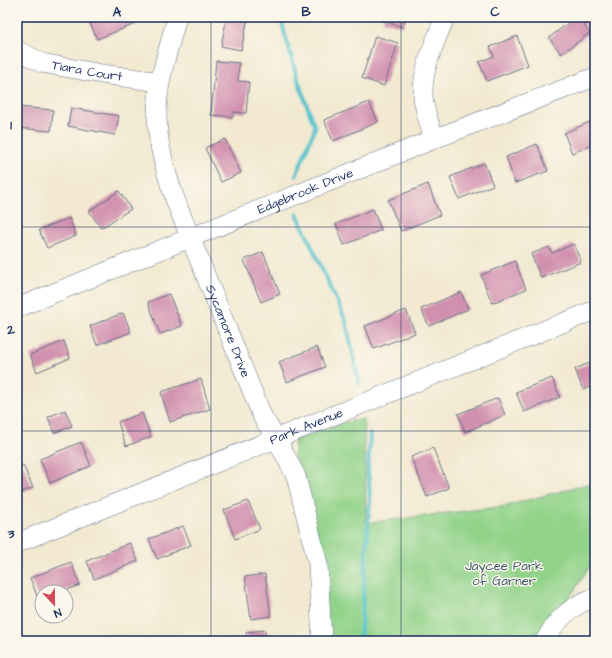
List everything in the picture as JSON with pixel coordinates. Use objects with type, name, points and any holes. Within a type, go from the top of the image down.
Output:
[{"type":"street","name":"Sycamore Drive","points":[[177,17],[160,82],[157,114],[160,148],[166,173],[190,237],[263,418],[276,438],[296,476],[318,564],[322,641]]},
{"type":"street","points":[[434,138],[422,94],[431,54],[445,17]]},
{"type":"street","name":"Tiara Court","points":[[17,50],[42,63],[102,74],[160,82]]},
{"type":"street","name":"Edgebrook Drive","points":[[17,308],[434,138],[595,77]]},
{"type":"street","name":"Park Avenue","points":[[17,543],[595,310]]},
{"type":"street","points":[[545,641],[556,624],[572,607],[595,598]]},
{"type":"green space","name":"Jaycee Park of Garner","points":[[364,419],[366,523],[506,506],[595,482],[595,558],[567,602],[545,641],[330,641],[294,462],[295,440],[340,423]]},
{"type":"building","points":[[100,17],[132,17],[135,24],[97,39],[89,21]]},
{"type":"building","points":[[227,17],[248,18],[241,50],[221,46]]},
{"type":"building","points":[[384,17],[406,17],[403,27],[383,21]]},
{"type":"building","points":[[576,17],[587,17],[590,21],[584,25],[590,33],[561,54],[549,38]]},
{"type":"building","points":[[375,36],[398,43],[384,86],[362,78]]},
{"type":"building","points":[[517,36],[528,65],[487,81],[479,62],[494,56],[490,47]]},
{"type":"building","points":[[216,61],[239,63],[238,81],[249,82],[246,113],[234,112],[233,117],[211,115]]},
{"type":"building","points":[[369,102],[378,122],[333,141],[324,120]]},
{"type":"building","points":[[17,107],[53,110],[51,131],[17,128]]},
{"type":"building","points":[[71,108],[119,116],[115,135],[68,126]]},
{"type":"building","points":[[592,121],[595,128],[595,144],[572,153],[564,133]]},
{"type":"building","points":[[225,139],[241,173],[221,182],[205,148]]},
{"type":"building","points":[[537,144],[548,171],[515,183],[506,157]]},
{"type":"building","points":[[484,163],[493,185],[459,199],[450,177]]},
{"type":"building","points":[[428,184],[440,215],[401,231],[388,200]]},
{"type":"building","points":[[119,191],[131,209],[101,228],[89,211]]},
{"type":"building","points":[[373,209],[381,230],[344,245],[336,224]]},
{"type":"building","points":[[69,218],[76,236],[47,248],[39,230]]},
{"type":"building","points":[[574,244],[581,262],[541,278],[531,254],[549,247],[552,253]]},
{"type":"building","points":[[263,252],[280,294],[261,302],[244,260]]},
{"type":"building","points":[[515,261],[526,289],[492,303],[481,275]]},
{"type":"building","points":[[461,292],[468,309],[429,326],[421,309]]},
{"type":"building","points":[[169,294],[182,326],[160,334],[148,302]]},
{"type":"building","points":[[406,310],[415,333],[374,349],[365,326]]},
{"type":"building","points":[[123,313],[131,332],[97,345],[90,326]]},
{"type":"building","points":[[64,341],[70,358],[37,372],[30,355]]},
{"type":"building","points":[[317,347],[325,367],[287,382],[279,362]]},
{"type":"building","points":[[595,361],[595,392],[592,386],[583,390],[575,369]]},
{"type":"building","points":[[552,378],[560,397],[524,412],[516,392]]},
{"type":"building","points":[[201,379],[210,409],[170,422],[161,392]]},
{"type":"building","points":[[498,398],[505,415],[465,432],[458,414]]},
{"type":"building","points":[[65,410],[72,426],[54,433],[48,417]]},
{"type":"building","points":[[142,413],[151,437],[126,446],[118,422]]},
{"type":"building","points":[[81,442],[91,466],[50,483],[40,459]]},
{"type":"building","points":[[433,448],[449,488],[427,497],[411,457]]},
{"type":"building","points":[[23,465],[33,488],[17,494],[17,468]]},
{"type":"building","points":[[248,501],[260,529],[235,539],[224,510]]},
{"type":"building","points":[[183,526],[191,545],[157,559],[149,539]]},
{"type":"building","points":[[130,543],[138,561],[94,579],[87,561]]},
{"type":"building","points":[[71,562],[80,585],[74,587],[74,584],[34,584],[34,588],[30,578]]},
{"type":"building","points":[[265,574],[271,616],[251,619],[245,577]]},
{"type":"building","points":[[265,630],[266,641],[247,641],[246,632]]},
{"type":"waterway","points":[[282,17],[283,27],[297,77],[315,128],[296,176]]},
{"type":"waterway","points":[[297,214],[346,321],[359,383]]},
{"type":"waterway","points":[[360,641],[370,499],[368,469],[370,434]]}]
